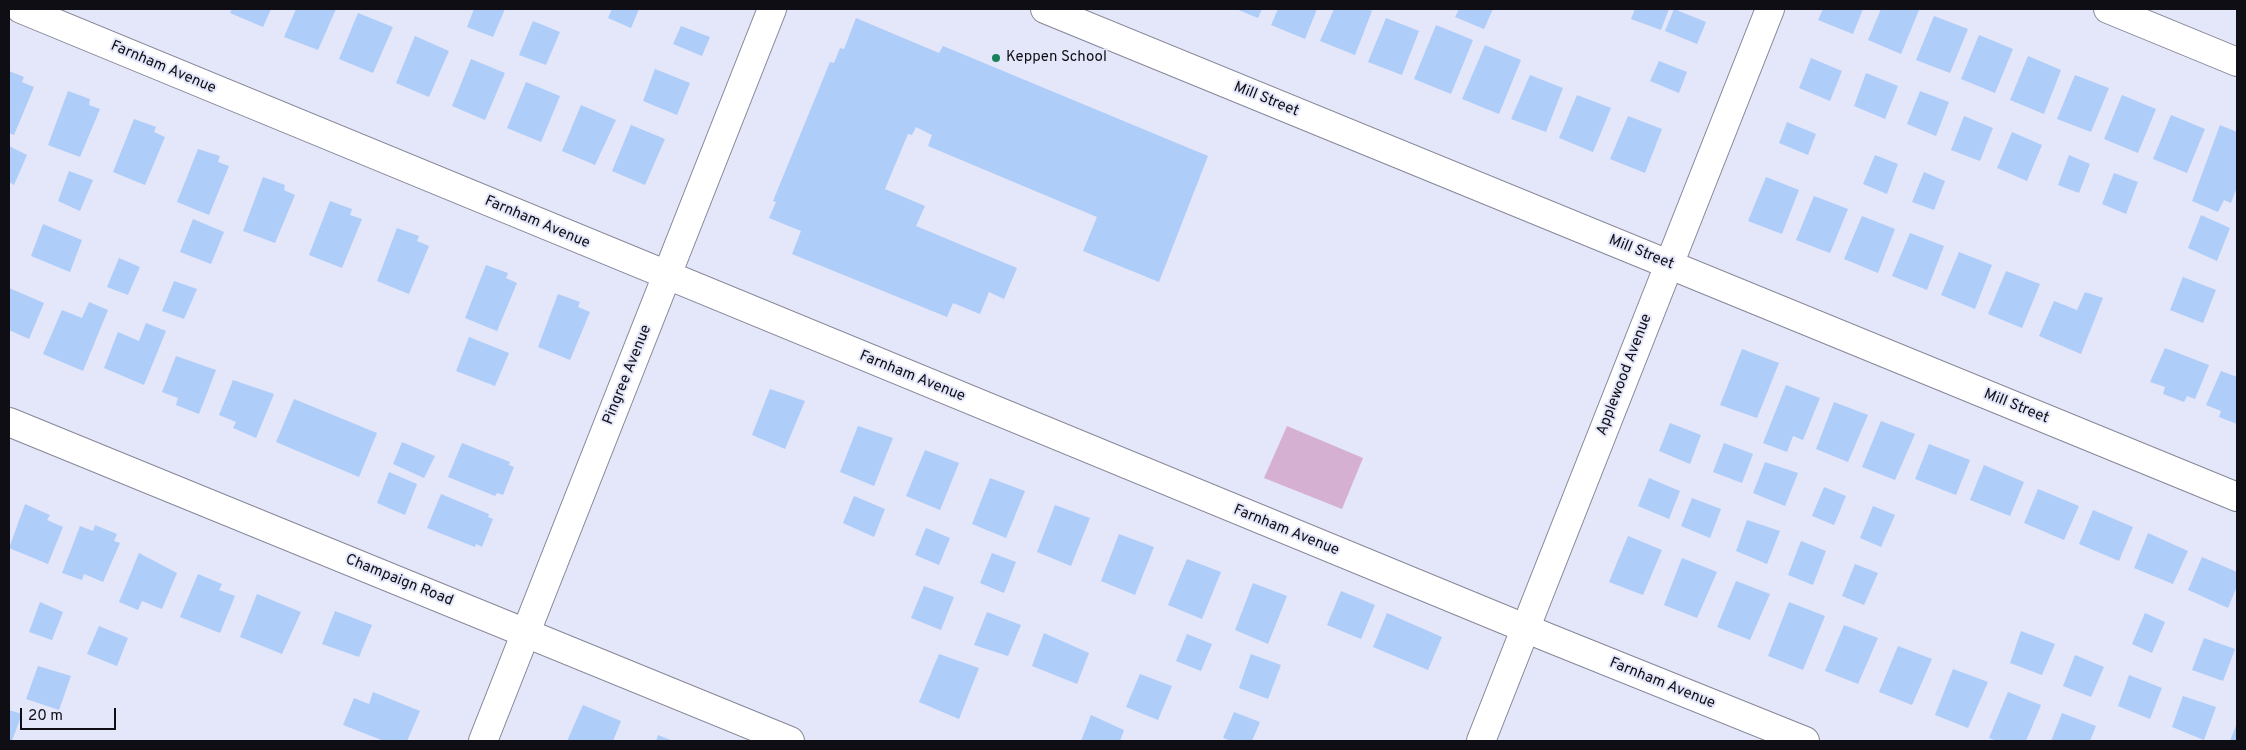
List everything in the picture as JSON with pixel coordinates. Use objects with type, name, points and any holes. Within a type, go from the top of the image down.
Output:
[{"type":"street","name":"Farnham Avenue","points":[[21,9],[666,277],[1525,629],[1805,741]]},
{"type":"street","name":"Pingree Avenue","points":[[483,741],[772,9]]},
{"type":"street","name":"Mill Street","points":[[1045,9],[2237,497]]},
{"type":"street","name":"Applewood Avenue","points":[[1481,741],[1770,9]]},
{"type":"street","points":[[2108,9],[2237,62]]},
{"type":"street","name":"Champaign Road","points":[[9,422],[790,741]]},
{"type":"shaded area","points":[[1287,426],[1363,458],[1342,509],[1264,478]]},
{"type":"building","points":[[232,9],[271,9],[263,27],[230,13]]},
{"type":"building","points":[[296,9],[336,9],[318,50],[284,37]]},
{"type":"building","points":[[474,9],[505,9],[493,37],[467,27]]},
{"type":"building","points":[[612,9],[639,9],[631,28],[608,18]]},
{"type":"building","points":[[1236,9],[1262,9],[1258,18]]},
{"type":"building","points":[[1278,9],[1317,9],[1305,39],[1271,25]]},
{"type":"building","points":[[1334,9],[1367,9],[1372,11],[1355,55],[1320,41]]},
{"type":"building","points":[[1459,9],[1493,9],[1484,29],[1455,17]]},
{"type":"building","points":[[1635,9],[1669,9],[1661,30],[1631,19]]},
{"type":"building","points":[[1674,9],[1706,22],[1697,44],[1665,31]]},
{"type":"building","points":[[1823,9],[1863,9],[1853,34],[1818,20]]},
{"type":"building","points":[[1881,9],[1919,10],[1901,54],[1868,40]]},
{"type":"building","points":[[358,13],[393,27],[373,73],[339,59]]},
{"type":"building","points":[[1934,16],[1968,29],[1950,73],[1916,60]]},
{"type":"building","name":"Keppen School","points":[[856,18],[939,53],[943,46],[1208,156],[1159,282],[1083,251],[1097,217],[928,146],[932,135],[916,127],[912,135],[908,134],[885,189],[925,206],[916,226],[1017,268],[1004,299],[989,292],[980,314],[953,303],[947,317],[792,254],[801,231],[769,218],[776,202],[773,201],[830,62],[834,63],[840,48],[844,49]]},
{"type":"building","points":[[1386,18],[1419,31],[1402,75],[1368,62]]},
{"type":"building","points":[[533,21],[560,32],[546,65],[519,55]]},
{"type":"building","points":[[1436,25],[1473,40],[1451,94],[1414,79]]},
{"type":"building","points":[[681,26],[710,37],[702,56],[673,44]]},
{"type":"building","points":[[1979,35],[2013,49],[1995,93],[1961,79]]},
{"type":"building","points":[[415,36],[449,51],[429,97],[396,83]]},
{"type":"building","points":[[1485,45],[1521,60],[1499,114],[1462,99]]},
{"type":"building","points":[[2028,56],[2061,70],[2044,114],[2010,100]]},
{"type":"building","points":[[1811,58],[1842,71],[1830,101],[1799,88]]},
{"type":"building","points":[[471,59],[505,73],[485,120],[452,106]]},
{"type":"building","points":[[1659,61],[1687,72],[1679,93],[1650,81]]},
{"type":"building","points":[[655,69],[690,83],[677,115],[643,101]]},
{"type":"building","points":[[9,71],[24,77],[22,82],[34,87],[14,135],[9,133]]},
{"type":"building","points":[[1866,73],[1898,86],[1885,119],[1854,106]]},
{"type":"building","points":[[1530,75],[1563,88],[1546,132],[1511,119]]},
{"type":"building","points":[[2075,75],[2109,88],[2091,132],[2057,119]]},
{"type":"building","points":[[526,82],[560,96],[541,142],[507,128]]},
{"type":"building","points":[[68,91],[90,99],[89,105],[100,109],[80,157],[48,145]]},
{"type":"building","points":[[1920,91],[1949,102],[1936,136],[1907,124]]},
{"type":"building","points":[[1577,95],[1611,108],[1593,152],[1559,138]]},
{"type":"building","points":[[2122,95],[2156,109],[2138,153],[2104,139]]},
{"type":"building","points":[[581,105],[616,120],[595,165],[562,151]]},
{"type":"building","points":[[2171,115],[2205,129],[2187,173],[2153,159]]},
{"type":"building","points":[[1628,116],[1662,129],[1645,173],[1610,159]]},
{"type":"building","points":[[1964,116],[1993,128],[1980,161],[1951,150]]},
{"type":"building","points":[[134,119],[156,127],[154,132],[165,137],[145,185],[113,172]]},
{"type":"building","points":[[1787,122],[1816,134],[1808,155],[1779,143]]},
{"type":"building","points":[[631,125],[665,139],[645,185],[612,171]]},
{"type":"building","points":[[2220,125],[2237,132],[2237,187],[2231,203],[2224,200],[2218,212],[2192,201]]},
{"type":"building","points":[[2012,132],[2042,145],[2027,181],[1997,168]]},
{"type":"building","points":[[9,146],[27,155],[14,185],[9,182]]},
{"type":"building","points":[[198,149],[220,156],[218,162],[229,166],[209,215],[177,202]]},
{"type":"building","points":[[1875,155],[1898,164],[1887,194],[1863,184]]},
{"type":"building","points":[[2069,155],[2090,164],[2079,193],[2058,185]]},
{"type":"building","points":[[69,171],[93,180],[80,211],[58,201]]},
{"type":"building","points":[[1924,172],[1945,181],[1934,210],[1912,202]]},
{"type":"building","points":[[2114,173],[2138,182],[2126,214],[2102,204]]},
{"type":"building","points":[[263,177],[285,185],[284,190],[295,195],[275,243],[243,231]]},
{"type":"building","points":[[1766,177],[1799,190],[1782,234],[1748,221]]},
{"type":"building","points":[[1814,196],[1848,209],[1830,253],[1796,240]]},
{"type":"building","points":[[330,201],[352,209],[350,215],[362,219],[342,268],[309,255]]},
{"type":"building","points":[[2201,215],[2230,228],[2217,261],[2188,248]]},
{"type":"building","points":[[1862,216],[1895,229],[1878,273],[1844,259]]},
{"type":"building","points":[[193,219],[224,232],[211,264],[180,252]]},
{"type":"building","points":[[43,224],[82,240],[70,272],[31,256]]},
{"type":"building","points":[[397,228],[419,236],[417,241],[429,246],[409,294],[377,281]]},
{"type":"building","points":[[1910,233],[1944,246],[1927,290],[1892,276]]},
{"type":"building","points":[[1959,252],[1992,265],[1975,309],[1941,295]]},
{"type":"building","points":[[119,258],[140,267],[128,295],[107,287]]},
{"type":"building","points":[[486,265],[508,273],[506,278],[517,283],[497,331],[465,318]]},
{"type":"building","points":[[2006,271],[2040,284],[2022,328],[1988,314]]},
{"type":"building","points":[[2183,277],[2216,290],[2203,323],[2170,310]]},
{"type":"building","points":[[174,281],[197,289],[184,319],[162,311]]},
{"type":"building","points":[[9,288],[44,303],[29,339],[9,330]]},
{"type":"building","points":[[2085,292],[2103,298],[2081,354],[2039,336],[2054,301],[2077,310]]},
{"type":"building","points":[[558,294],[580,302],[578,307],[590,312],[570,360],[538,347]]},
{"type":"building","points":[[89,302],[108,310],[83,371],[43,354],[62,310],[82,318]]},
{"type":"building","points":[[146,323],[166,331],[144,385],[104,368],[118,332],[139,341]]},
{"type":"building","points":[[469,337],[509,353],[495,386],[456,371]]},
{"type":"building","points":[[2165,348],[2209,365],[2195,399],[2187,396],[2184,402],[2163,394],[2165,387],[2150,382]]},
{"type":"building","points":[[1742,349],[1779,363],[1757,418],[1720,405]]},
{"type":"building","points":[[176,356],[216,370],[199,414],[176,405],[178,398],[162,392]]},
{"type":"building","points":[[2221,371],[2237,377],[2237,424],[2219,417],[2221,411],[2206,405]]},
{"type":"building","points":[[233,380],[274,394],[256,438],[233,428],[236,422],[219,415]]},
{"type":"building","points":[[1786,385],[1820,398],[1803,440],[1793,436],[1787,452],[1763,443]]},
{"type":"building","points":[[770,389],[805,401],[785,449],[752,435]]},
{"type":"building","points":[[294,399],[377,433],[359,477],[276,442]]},
{"type":"building","points":[[1834,402],[1868,415],[1848,462],[1816,449]]},
{"type":"building","points":[[1881,421],[1915,434],[1895,480],[1862,467]]},
{"type":"building","points":[[1670,423],[1701,435],[1690,464],[1659,451]]},
{"type":"building","points":[[858,426],[893,438],[874,486],[840,472]]},
{"type":"building","points":[[402,442],[435,456],[424,478],[393,464]]},
{"type":"building","points":[[462,443],[510,462],[509,465],[514,467],[503,495],[497,493],[495,496],[448,477]]},
{"type":"building","points":[[1724,443],[1753,454],[1742,483],[1713,472]]},
{"type":"building","points":[[1929,444],[1970,460],[1956,495],[1915,479]]},
{"type":"building","points":[[925,450],[959,463],[940,510],[906,496]]},
{"type":"building","points":[[1765,462],[1798,473],[1785,506],[1753,493]]},
{"type":"building","points":[[1984,465],[2024,482],[2010,516],[1970,500]]},
{"type":"building","points":[[389,472],[417,484],[405,515],[377,503]]},
{"type":"building","points":[[990,478],[1025,491],[1006,538],[972,524]]},
{"type":"building","points":[[1649,478],[1680,491],[1669,519],[1638,506]]},
{"type":"building","points":[[1824,487],[1846,496],[1834,525],[1812,516]]},
{"type":"building","points":[[2038,489],[2079,506],[2064,540],[2024,523]]},
{"type":"building","points":[[441,494],[489,514],[488,517],[493,519],[482,547],[476,544],[475,547],[427,528]]},
{"type":"building","points":[[854,496],[885,509],[874,537],[843,523]]},
{"type":"building","points":[[1692,498],[1721,509],[1710,538],[1681,526]]},
{"type":"building","points":[[25,504],[50,515],[47,520],[63,527],[48,564],[9,548]]},
{"type":"building","points":[[1055,505],[1090,518],[1071,566],[1037,552]]},
{"type":"building","points":[[1873,506],[1895,515],[1881,547],[1860,538]]},
{"type":"building","points":[[2093,510],[2133,527],[2119,561],[2079,544]]},
{"type":"building","points":[[1747,520],[1780,531],[1767,564],[1736,551]]},
{"type":"building","points":[[95,525],[117,534],[114,541],[120,543],[103,582],[84,574],[82,580],[62,573],[80,526],[93,531]]},
{"type":"building","points":[[926,528],[950,538],[939,565],[915,555]]},
{"type":"building","points":[[2148,533],[2188,551],[2173,584],[2134,568]]},
{"type":"building","points":[[1119,534],[1154,547],[1135,595],[1101,581]]},
{"type":"building","points":[[1628,536],[1662,550],[1643,595],[1609,582]]},
{"type":"building","points":[[1801,541],[1826,551],[1813,585],[1788,575]]},
{"type":"building","points":[[139,553],[177,573],[162,609],[142,601],[138,610],[119,602]]},
{"type":"building","points":[[992,553],[1016,562],[1004,593],[980,583]]},
{"type":"building","points":[[2202,557],[2237,572],[2237,586],[2228,608],[2188,590]]},
{"type":"building","points":[[1682,558],[1717,572],[1697,618],[1664,605]]},
{"type":"building","points":[[1187,559],[1221,572],[1202,619],[1168,605]]},
{"type":"building","points":[[1855,564],[1878,573],[1864,605],[1842,596]]},
{"type":"building","points":[[198,574],[222,584],[219,590],[235,596],[220,633],[180,617]]},
{"type":"building","points":[[1736,581],[1770,594],[1750,640],[1717,627]]},
{"type":"building","points":[[1253,583],[1287,596],[1268,644],[1235,630]]},
{"type":"building","points":[[924,586],[954,597],[941,630],[911,618]]},
{"type":"building","points":[[1341,591],[1375,605],[1361,639],[1327,625]]},
{"type":"building","points":[[257,594],[301,612],[282,654],[240,637]]},
{"type":"building","points":[[40,602],[63,612],[52,640],[29,632]]},
{"type":"building","points":[[1789,602],[1825,616],[1803,670],[1768,656]]},
{"type":"building","points":[[335,611],[372,625],[359,657],[322,644]]},
{"type":"building","points":[[987,612],[1021,625],[1008,656],[974,645]]},
{"type":"building","points":[[1387,613],[1442,637],[1428,670],[1373,647]]},
{"type":"building","points":[[2145,613],[2165,622],[2152,653],[2132,644]]},
{"type":"building","points":[[1844,625],[1878,638],[1858,684],[1825,671]]},
{"type":"building","points":[[99,626],[128,638],[117,666],[87,654]]},
{"type":"building","points":[[2021,631],[2055,644],[2042,675],[2010,663]]},
{"type":"building","points":[[1044,633],[1089,653],[1077,684],[1032,666]]},
{"type":"building","points":[[1187,634],[1212,644],[1201,671],[1176,661]]},
{"type":"building","points":[[2204,638],[2235,649],[2223,681],[2192,670]]},
{"type":"building","points":[[1898,646],[1932,659],[1912,705],[1879,692]]},
{"type":"building","points":[[939,654],[979,668],[959,719],[919,702]]},
{"type":"building","points":[[1251,654],[1281,665],[1268,699],[1239,688]]},
{"type":"building","points":[[2075,655],[2104,667],[2091,697],[2063,686]]},
{"type":"building","points":[[38,666],[71,676],[59,710],[26,699]]},
{"type":"building","points":[[1953,669],[1988,682],[1968,728],[1935,715]]},
{"type":"building","points":[[1140,674],[1172,686],[1158,720],[1126,707]]},
{"type":"building","points":[[2129,675],[2162,688],[2150,719],[2118,706]]},
{"type":"building","points":[[373,692],[420,711],[407,741],[384,741],[343,725],[354,698],[369,704]]},
{"type":"building","points":[[2008,692],[2041,705],[2026,741],[1997,741],[1989,738]]},
{"type":"building","points":[[2183,696],[2216,707],[2204,740],[2172,727]]},
{"type":"building","points":[[583,705],[621,721],[613,741],[567,741]]},
{"type":"building","points":[[9,710],[22,714],[12,741],[9,741]]},
{"type":"building","points":[[1234,712],[1260,722],[1252,741],[1232,741],[1223,738]]},
{"type":"building","points":[[2062,713],[2096,726],[2090,741],[2051,741]]},
{"type":"building","points":[[1091,715],[1124,730],[1120,741],[1081,741]]},
{"type":"building","points":[[2237,723],[2237,741],[2230,741]]},
{"type":"building","points":[[658,735],[673,741],[656,741]]},
{"type":"place","name":"Keppen School","points":[[996,58]]}]
